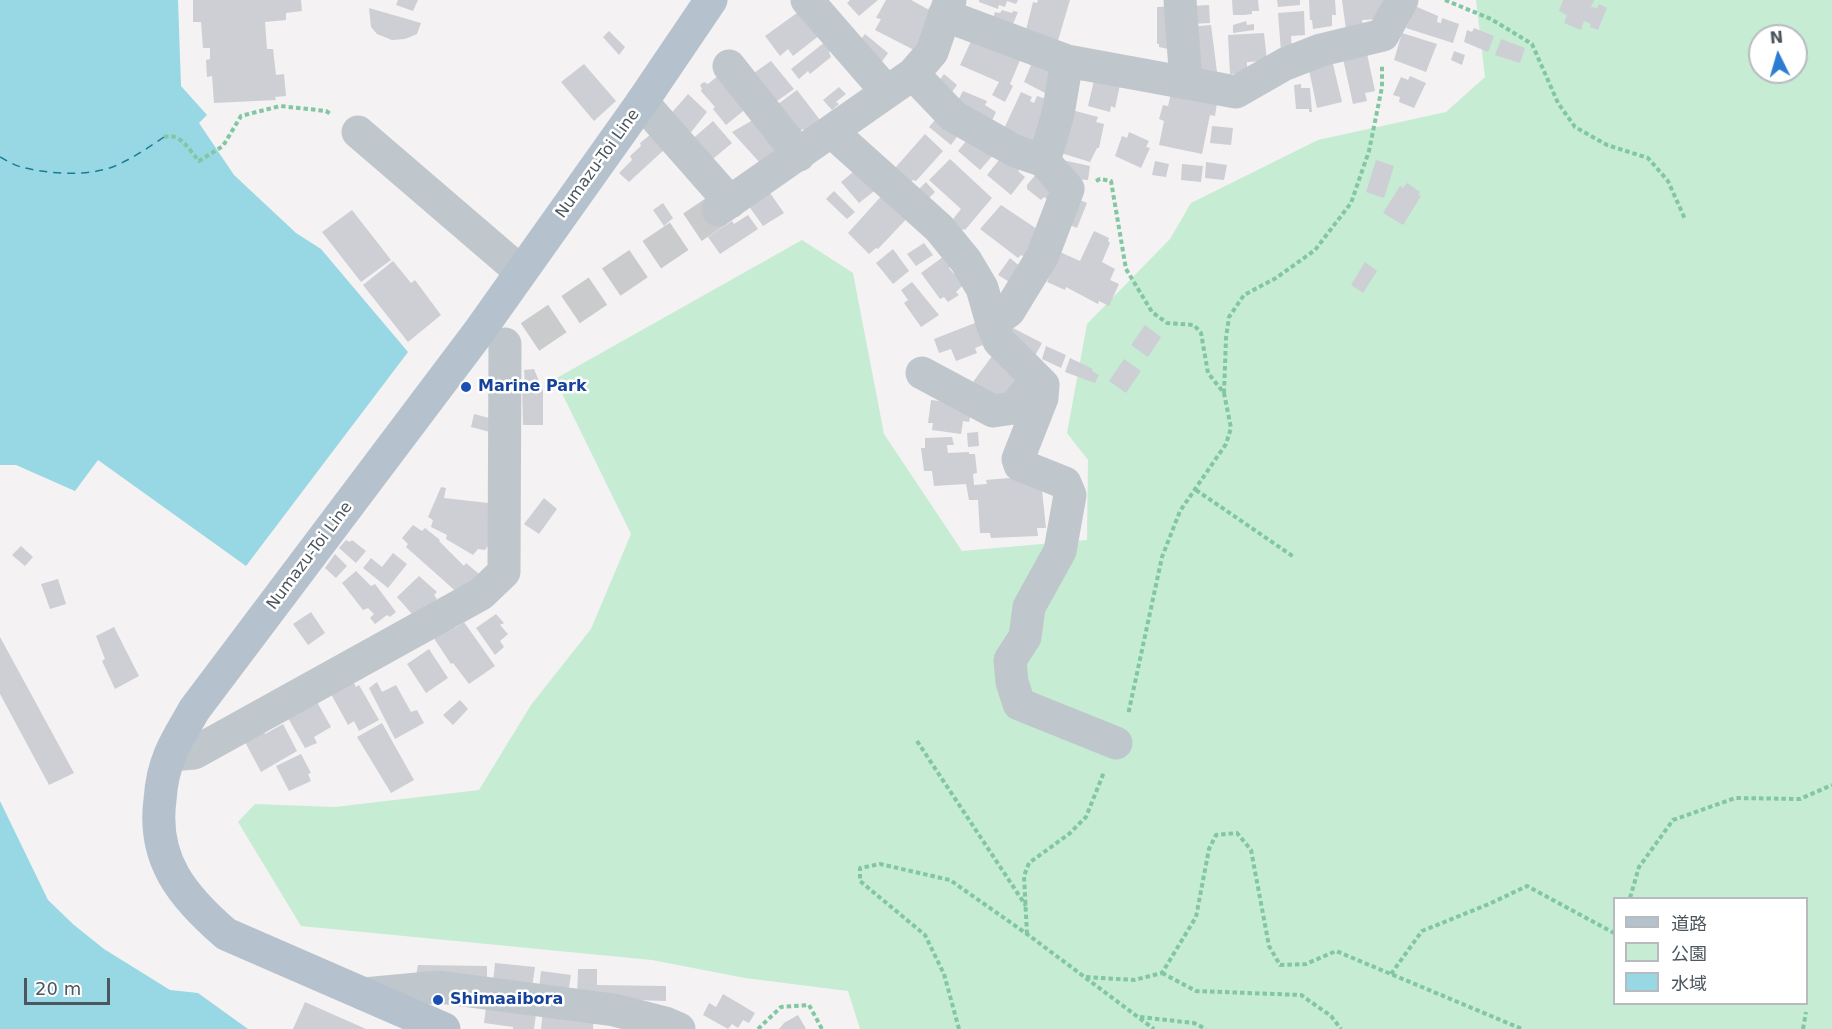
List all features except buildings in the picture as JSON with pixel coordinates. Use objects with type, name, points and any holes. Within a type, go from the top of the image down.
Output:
[{"type":"main road","name":"Numazu-Toi Line","points":[[444,1029],[226,934],[199,911],[181,888],[162,854],[158,816],[161,785],[170,755],[194,710],[504,338],[521,272],[642,102],[711,0]]},
{"type":"street","points":[[807,0],[887,92]]},
{"type":"street","points":[[1180,0],[1186,83]]},
{"type":"street","points":[[642,102],[724,206],[913,74],[932,52],[944,5],[1067,60],[1236,92],[1285,64],[1321,50],[1383,35],[1402,0]]},
{"type":"street","points":[[1044,161],[1058,114],[1067,60]]},
{"type":"street","points":[[729,66],[799,155]]},
{"type":"street","points":[[913,74],[954,116],[1015,151],[1044,161],[1068,189],[1042,257],[1009,311],[992,323]]},
{"type":"street","points":[[358,132],[521,272]]},
{"type":"street","points":[[832,132],[939,228],[966,261],[982,288],[999,341],[1043,385],[1042,398],[1018,459],[1020,465],[1065,483],[1070,495],[1060,551],[1029,607],[1025,637],[1010,660],[1012,682],[1019,704],[1116,743]]},
{"type":"street","points":[[170,755],[194,753],[481,594],[504,572],[504,338]]},
{"type":"street","points":[[922,373],[993,411],[1014,408],[1030,386],[1031,373]]},
{"type":"street","points":[[364,994],[439,987],[614,1010],[665,1023],[679,1029]]},
{"type":"path","points":[[1444,0],[1491,19],[1532,44],[1558,103],[1575,127],[1607,145],[1648,158],[1668,181],[1685,219]]},
{"type":"path","points":[[1027,934],[1024,876],[1029,863],[1069,834],[1086,817],[1131,708],[1162,556],[1180,511],[1226,444],[1231,428],[1224,393],[1229,317],[1244,295],[1276,278],[1315,250],[1351,203],[1369,151],[1382,87],[1383,35]]},
{"type":"path","points":[[164,137],[171,135],[178,137],[199,161],[223,146],[241,116],[280,106],[326,111],[358,132]]},
{"type":"path","points":[[1068,189],[1085,187],[1100,179],[1111,181],[1126,269],[1152,312],[1167,323],[1194,326],[1201,333],[1208,373],[1224,393]]},
{"type":"path","points":[[1196,490],[1294,557]]},
{"type":"path","points":[[917,741],[1026,906]]},
{"type":"path","points":[[1630,897],[1639,867],[1673,820],[1735,798],[1800,799],[1832,785]]},
{"type":"path","points":[[1162,973],[1196,916],[1209,849],[1216,835],[1237,833],[1251,850],[1269,946],[1280,965],[1306,964],[1336,951],[1522,1029]]},
{"type":"path","points":[[959,1029],[944,974],[925,935],[860,881],[860,868],[880,864],[950,880],[1086,977],[1154,1029]]},
{"type":"path","points":[[1391,974],[1422,931],[1490,904],[1527,886],[1613,932]]},
{"type":"path","points":[[1086,977],[1134,980],[1162,973],[1196,990],[1301,995],[1331,1016],[1341,1029]]},
{"type":"path","points":[[758,1029],[781,1007],[809,1005],[822,1029]]},
{"type":"path","points":[[1803,1029],[1806,1012]]},
{"type":"path","points":[[1140,1017],[1194,1023],[1206,1029]]},
{"type":"green space","points":[[1476,0],[1832,0],[1832,1029],[860,1029],[848,991],[745,978],[652,960],[301,926],[238,822],[255,804],[335,807],[479,790],[531,705],[591,629],[631,534],[555,379],[802,240],[853,273],[884,434],[962,551],[1087,540],[1088,460],[1067,433],[1087,324],[1170,239],[1191,203],[1318,140],[1446,112],[1485,77]]},
{"type":"water","points":[[0,0],[178,0],[181,86],[207,115],[199,123],[234,175],[296,233],[321,249],[408,352],[246,566],[98,460],[75,491],[16,465],[0,465]]},
{"type":"water","points":[[0,801],[48,900],[74,925],[104,949],[170,990],[198,993],[248,1029],[0,1029]]},
{"type":"ferry route","points":[[0,157],[18,166],[44,171],[93,172],[122,163],[164,137]]},
{"type":"tunnel","points":[[530,337],[718,210]]},
{"type":"place","name":"Marine Park","points":[[466,387]]},
{"type":"place","name":"Shimaaibora","points":[[438,1000]]}]
